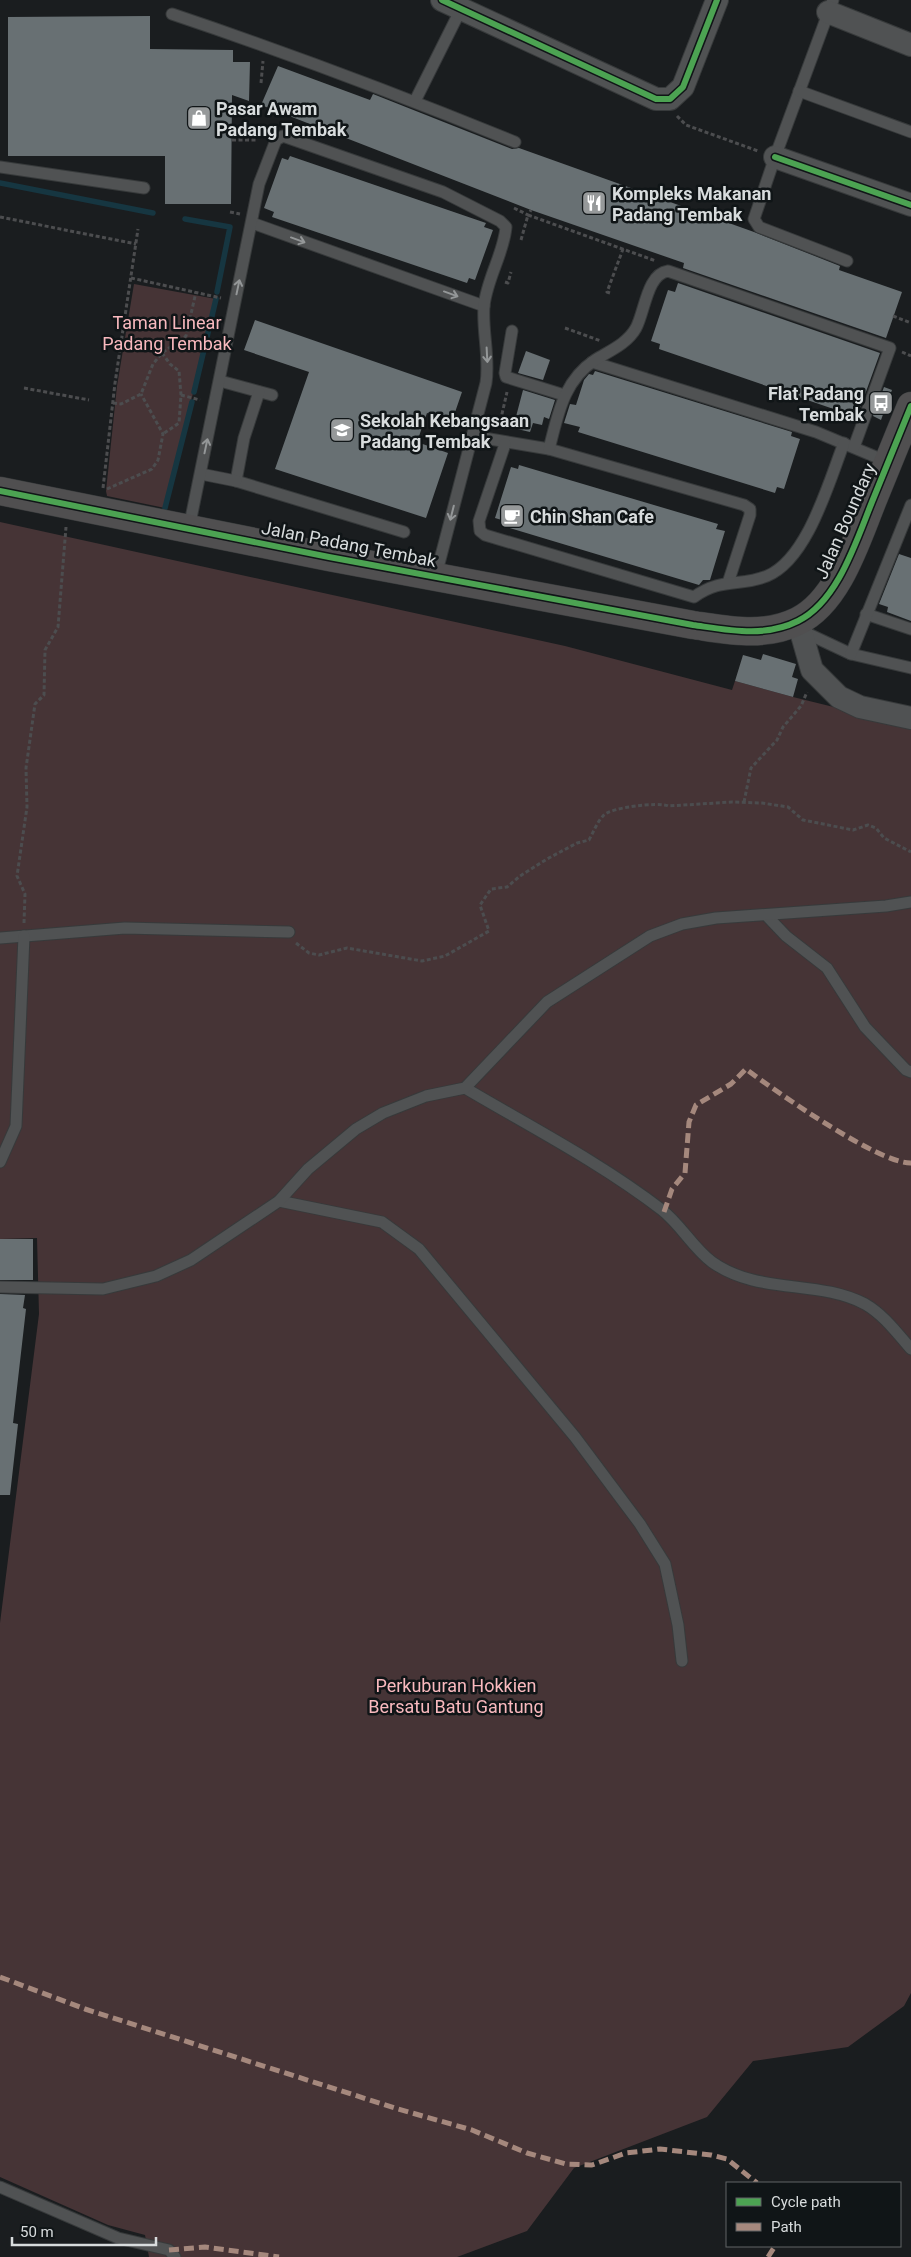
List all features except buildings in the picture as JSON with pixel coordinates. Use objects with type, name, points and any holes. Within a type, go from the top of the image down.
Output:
[{"type":"street","points":[[452,4],[656,98],[670,99],[683,87],[717,0]]},
{"type":"street","points":[[831,6],[911,45]]},
{"type":"street","points":[[775,157],[911,205]]},
{"type":"street","name":"Jalan Boundary","points":[[690,614],[749,632],[800,626],[833,588],[850,555],[911,406]]},
{"type":"street","name":"Jalan Padang Tembak","points":[[0,491],[329,557],[690,614]]},
{"type":"street","points":[[800,626],[810,665],[838,697],[848,703],[911,718]]},
{"type":"lane","points":[[415,101],[452,4]]},
{"type":"lane","points":[[831,6],[754,219],[759,227],[847,261]]},
{"type":"lane","points":[[172,14],[267,46],[415,101],[516,142]]},
{"type":"lane","points":[[799,91],[911,132]]},
{"type":"lane","points":[[189,528],[259,184],[276,140],[283,136],[443,192],[500,221],[506,227],[489,279],[484,306],[487,374],[436,575]]},
{"type":"lane","points":[[0,167],[144,188]]},
{"type":"lane","points":[[252,223],[484,306]]},
{"type":"lane","points":[[505,444],[479,521],[480,531],[484,535],[690,614],[709,587],[766,576],[781,567],[792,556],[811,525],[849,445],[890,348],[673,271],[663,271],[655,278],[632,333],[613,351],[592,362],[573,380],[564,395],[549,449]]},
{"type":"lane","points":[[512,331],[505,373],[506,377],[564,395]]},
{"type":"lane","points":[[592,362],[816,432],[888,462]]},
{"type":"lane","points":[[220,381],[272,395]]},
{"type":"lane","points":[[236,481],[244,438],[259,392]]},
{"type":"lane","points":[[472,436],[505,444],[549,449],[748,507],[750,515],[728,583]]},
{"type":"lane","points":[[200,474],[236,481],[404,532]]},
{"type":"lane","points":[[850,654],[866,614],[906,531],[911,504]]},
{"type":"lane","points":[[866,614],[911,629]]},
{"type":"lane","points":[[800,626],[850,654],[911,668]]},
{"type":"lane","points":[[0,1288],[103,1289],[156,1276],[191,1260],[279,1201],[308,1169],[356,1128],[383,1113],[426,1096],[465,1088],[547,1002],[650,936],[682,924],[716,918],[886,906],[911,902]]},
{"type":"lane","points":[[766,914],[786,936],[827,968],[864,1027],[906,1070],[911,1072]]},
{"type":"lane","points":[[0,938],[126,928],[289,932]]},
{"type":"lane","points":[[0,1162],[16,1126],[24,936]]},
{"type":"lane","points":[[465,1088],[622,1181],[664,1212],[712,1262],[750,1281],[831,1294],[864,1304],[886,1320],[911,1349]]},
{"type":"lane","points":[[279,1201],[382,1222],[419,1249],[575,1438],[640,1524],[665,1564],[678,1625],[682,1661]]},
{"type":"lane","points":[[0,2187],[118,2238],[170,2250],[176,2257]]},
{"type":"path","points":[[261,83],[265,53]]},
{"type":"path","points":[[670,99],[679,120],[686,125],[775,157]]},
{"type":"path","points":[[232,140],[257,140]]},
{"type":"path","points":[[514,208],[528,216],[652,259]]},
{"type":"path","points":[[518,249],[531,210]]},
{"type":"path","points":[[0,217],[136,244]]},
{"type":"path","points":[[138,229],[113,403],[103,490],[152,469],[158,460],[163,434],[141,394]]},
{"type":"path","points":[[610,293],[607,292],[623,249]]},
{"type":"path","points":[[508,283],[513,266]]},
{"type":"path","points":[[131,278],[224,298]]},
{"type":"path","points":[[113,403],[121,404],[141,394],[153,364],[162,353],[188,334],[196,292]]},
{"type":"path","points":[[894,316],[911,323]]},
{"type":"path","points":[[565,328],[597,339]]},
{"type":"path","points":[[162,353],[170,364],[179,371],[181,395],[179,423],[163,434]]},
{"type":"path","points":[[906,354],[911,356]]},
{"type":"path","points":[[24,388],[89,400]]},
{"type":"path","points":[[504,431],[500,428],[499,422],[507,390]]},
{"type":"path","points":[[181,395],[190,397]]},
{"type":"path","points":[[24,936],[25,894],[17,876],[27,807],[26,768],[35,704],[44,695],[45,650],[58,627],[68,505]]},
{"type":"path","points":[[744,802],[751,768],[777,740],[783,727],[801,706],[816,674]]},
{"type":"path","points":[[289,932],[298,947],[319,955],[332,950],[347,948],[422,961],[444,956],[489,931],[480,905],[491,889],[507,886],[546,859],[577,843],[589,840],[603,815],[610,811],[662,803],[668,806],[744,802],[788,807],[803,820],[853,830],[868,825],[876,828],[884,838],[911,852]]},
{"type":"green space","name":"Taman Linear Padang Tembak","points":[[134,284],[216,299],[165,508],[107,496],[106,491],[117,386]]},
{"type":"green space","name":"Perkuburan Hokkien Bersatu Batu Gantung","points":[[0,522],[565,646],[732,690],[735,681],[911,726],[911,1993],[904,2006],[848,2047],[753,2061],[707,2117],[574,2168],[527,2231],[457,2257],[149,2257],[145,2235],[108,2225],[0,2177],[0,1623],[39,1314],[37,1238],[0,1239]]},
{"type":"waterway","points":[[0,183],[153,213]]},
{"type":"waterway","points":[[185,219],[230,227],[217,292]]},
{"type":"waterway","points":[[194,392],[216,299]]},
{"type":"waterway","points":[[165,508],[192,402]]},
{"type":"marked path","points":[[664,1212],[672,1189],[685,1173],[689,1122],[696,1105],[731,1084],[746,1069],[827,1125],[876,1152],[896,1160],[911,1163]]},
{"type":"marked path","points":[[0,1977],[85,2009],[398,2109],[472,2130],[527,2153],[566,2164],[592,2165],[626,2153],[660,2149],[711,2155],[727,2159],[756,2182]]},
{"type":"marked path","points":[[169,2250],[205,2247],[279,2257]]},
{"type":"marked path","points":[[768,2257],[774,2247]]},
{"type":"cycle path","points":[[442,0],[656,99],[670,99],[683,87],[717,0]]},
{"type":"cycle path","points":[[775,157],[911,205]]},
{"type":"cycle path","points":[[0,491],[329,557],[693,625],[746,631],[772,630],[798,621],[812,612],[836,584],[853,549],[911,406]]},
{"type":"place","name":"Pasar Awam Padang Tembak","points":[[199,118]]},
{"type":"place","name":"Kompleks Makanan Padang Tembak","points":[[594,203]]},
{"type":"place","name":"Flat Padang Tembak","points":[[881,403]]},
{"type":"place","name":"Sekolah Kebangsaan Padang Tembak","points":[[342,430]]},
{"type":"place","name":"Chin Shan Cafe","points":[[512,516]]}]
